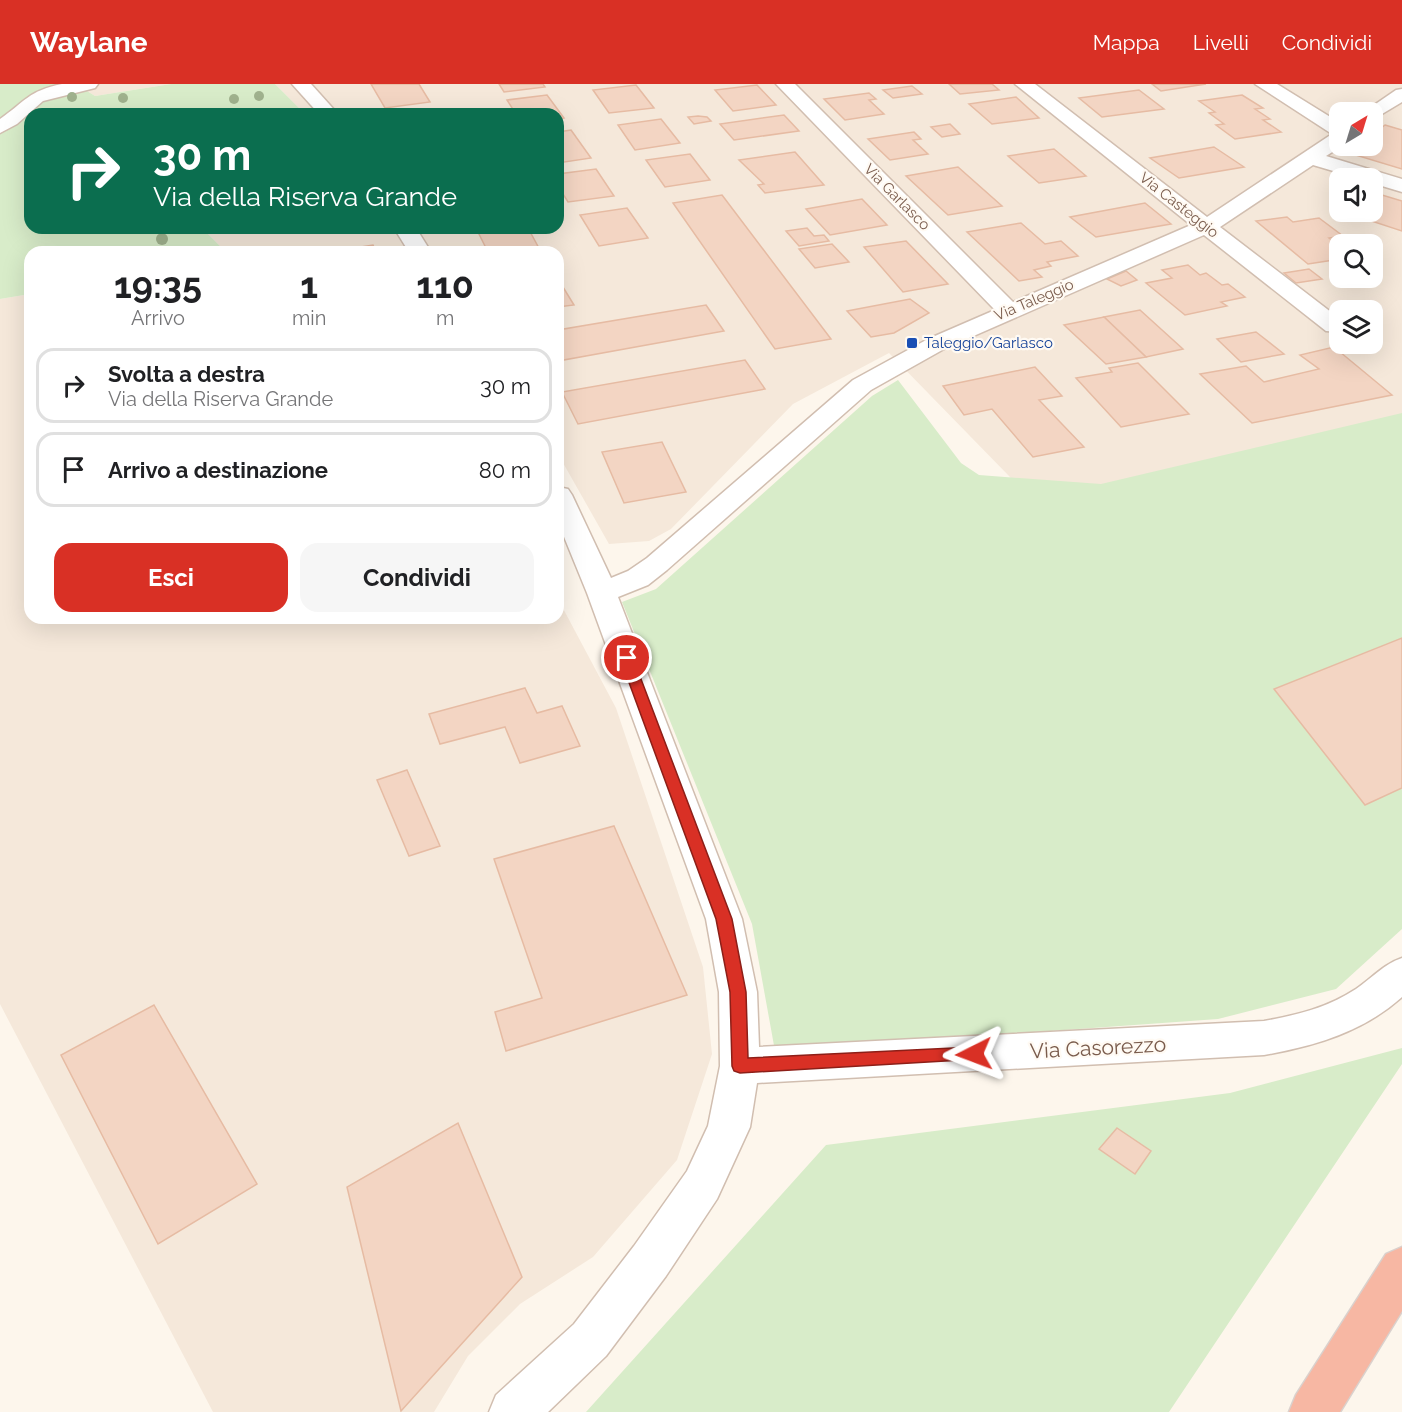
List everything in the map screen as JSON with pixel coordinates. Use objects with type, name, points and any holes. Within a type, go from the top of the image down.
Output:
[{"type":"highway","points":[[1313,1412],[1402,1269]]},
{"type":"street","points":[[0,127],[13,121],[28,103],[41,95],[89,84]]},
{"type":"street","points":[[301,84],[323,108]]},
{"type":"street","name":"Via Garlasco","points":[[784,84],[1009,311]]},
{"type":"street","name":"Via Casteggio","points":[[1024,84],[1329,322]]},
{"type":"street","points":[[1264,84],[1329,124]]},
{"type":"street","points":[[1383,107],[1402,94]]},
{"type":"street","name":"Via Taleggio","points":[[602,593],[638,578],[657,564],[856,388],[927,349],[1009,311],[1207,226],[1329,145]]},
{"type":"street","points":[[1309,157],[1402,186]]},
{"type":"street","points":[[513,1412],[590,1340],[650,1261],[702,1185],[729,1127],[740,1066],[738,992],[724,919],[602,593],[578,534],[564,507]]},
{"type":"street","name":"Via Casorezzo","points":[[740,1066],[1264,1038],[1310,1029],[1354,1012],[1373,1000],[1402,974]]},
{"type":"shaded area","points":[[76,84],[171,84],[95,96]]},
{"type":"shaded area","points":[[275,84],[1402,84],[1402,868],[1397,874],[889,353],[793,404],[671,529],[649,541],[609,544],[564,465],[564,246],[220,246],[208,234],[564,234],[564,108],[299,108]]},
{"type":"shaded area","points":[[24,295],[24,624],[564,624],[564,610],[616,708],[703,967],[712,1054],[677,1160],[593,1257],[520,1304],[468,1356],[434,1412],[213,1412],[0,1004],[0,299]]},
{"type":"green space","points":[[0,84],[76,84],[95,96],[171,84],[275,84],[299,108],[24,108],[24,234],[208,234],[220,246],[24,246],[24,295],[0,299]]},
{"type":"green space","points":[[898,380],[961,463],[979,475],[1101,484],[1402,413],[1402,929],[1336,989],[1218,1019],[775,1051],[752,924],[622,602],[656,589],[872,396]]},
{"type":"green space","points":[[1402,1048],[1402,1064],[1169,1412],[586,1412],[826,1145],[1230,1093]]},
{"type":"building","points":[[371,84],[419,84],[430,102],[385,108]]},
{"type":"building","points":[[499,84],[543,84],[545,87],[504,92]]},
{"type":"building","points":[[949,84],[992,84],[999,90],[960,94]]},
{"type":"building","points":[[1152,84],[1206,84],[1161,91]]},
{"type":"building","points":[[636,85],[654,108],[609,113],[593,90]]},
{"type":"building","points":[[757,85],[776,105],[733,111],[715,90]]},
{"type":"building","points":[[912,86],[922,94],[893,98],[883,90]]},
{"type":"building","points":[[1139,90],[1164,109],[1102,117],[1079,98]]},
{"type":"building","points":[[869,93],[876,99],[869,100],[884,114],[845,120],[824,99]]},
{"type":"building","points":[[547,95],[557,108],[512,108],[507,100]]},
{"type":"building","points":[[1242,95],[1263,108],[1255,109],[1270,119],[1263,120],[1281,132],[1235,139],[1216,125],[1224,124],[1209,113],[1215,112],[1199,101]]},
{"type":"building","points":[[1016,97],[1039,118],[992,124],[969,104]]},
{"type":"building","points":[[784,115],[799,131],[734,140],[720,124]]},
{"type":"building","points":[[688,117],[707,117],[711,121],[694,124]]},
{"type":"building","points":[[661,119],[680,143],[635,150],[618,125]]},
{"type":"building","points":[[950,124],[960,134],[942,137],[931,127]]},
{"type":"building","points":[[1385,125],[1402,130],[1402,169],[1359,156],[1383,156],[1383,127]]},
{"type":"building","points":[[571,130],[591,158],[564,162],[564,131]]},
{"type":"building","points":[[914,132],[921,139],[913,140],[928,154],[890,160],[868,139]]},
{"type":"building","points":[[1214,147],[1244,167],[1179,178],[1150,158]]},
{"type":"building","points":[[1054,149],[1086,176],[1039,183],[1008,156]]},
{"type":"building","points":[[795,152],[824,185],[765,193],[758,185],[764,184],[739,160]]},
{"type":"building","points":[[690,154],[710,180],[665,187],[646,160]]},
{"type":"building","points":[[958,167],[1002,206],[948,215],[906,176]]},
{"type":"building","points":[[596,169],[614,196],[568,202],[564,196],[564,173]]},
{"type":"building","points":[[722,195],[831,339],[775,349],[673,203]]},
{"type":"building","points":[[1383,195],[1402,201],[1402,231],[1375,222],[1383,222]]},
{"type":"building","points":[[862,199],[887,225],[830,235],[806,209]]},
{"type":"building","points":[[1145,203],[1171,224],[1096,237],[1070,217]]},
{"type":"building","points":[[627,208],[648,238],[599,246],[580,215]]},
{"type":"building","points":[[1287,217],[1293,222],[1319,218],[1340,234],[1329,234],[1329,261],[1308,264],[1256,221]]},
{"type":"building","points":[[1021,223],[1045,244],[1061,241],[1078,256],[1047,262],[1051,266],[1034,270],[1042,277],[1019,281],[967,232]]},
{"type":"building","points":[[807,228],[814,236],[824,235],[829,241],[799,246],[786,231]]},
{"type":"building","points":[[479,234],[531,234],[538,246],[485,246]]},
{"type":"building","points":[[906,241],[948,284],[903,292],[864,247]]},
{"type":"building","points":[[832,244],[849,262],[815,268],[799,249]]},
{"type":"building","points":[[1188,265],[1200,275],[1206,273],[1222,285],[1228,284],[1245,297],[1221,302],[1227,306],[1185,315],[1146,283],[1172,278],[1162,270]]},
{"type":"building","points":[[1309,269],[1322,279],[1296,283],[1284,273]]},
{"type":"building","points":[[1126,271],[1137,280],[1121,286],[1107,279]]},
{"type":"building","points":[[564,289],[574,305],[564,306]]},
{"type":"building","points":[[910,299],[929,313],[894,333],[871,337],[847,311]]},
{"type":"building","points":[[706,305],[724,331],[564,360],[564,329]]},
{"type":"building","points":[[1140,310],[1183,349],[1146,357],[1104,317]]},
{"type":"building","points":[[1104,317],[1146,357],[1106,364],[1064,325]]},
{"type":"building","points":[[1256,332],[1284,354],[1241,362],[1217,339]]},
{"type":"building","points":[[1329,348],[1329,354],[1342,354],[1392,395],[1252,423],[1200,374],[1246,366],[1264,382],[1319,369],[1300,355]]},
{"type":"building","points":[[745,360],[765,389],[578,424],[564,392]]},
{"type":"building","points":[[1138,363],[1189,414],[1121,427],[1076,378],[1112,372],[1109,368]]},
{"type":"building","points":[[1035,367],[1062,396],[1039,400],[1084,447],[1033,457],[992,409],[964,415],[943,386]]},
{"type":"building","points":[[662,442],[686,492],[624,503],[602,452]]},
{"type":"building","points":[[1402,638],[1402,788],[1365,805],[1274,689]]},
{"type":"building","points":[[525,688],[537,713],[562,706],[580,746],[520,763],[505,727],[440,744],[429,714]]},
{"type":"building","points":[[407,770],[440,846],[409,856],[377,780]]},
{"type":"building","points":[[614,826],[687,995],[506,1051],[495,1012],[542,998],[494,859]]},
{"type":"building","points":[[154,1005],[257,1184],[158,1244],[61,1055]]},
{"type":"building","points":[[458,1123],[522,1277],[401,1411],[347,1187]]},
{"type":"building","points":[[1117,1128],[1151,1151],[1135,1174],[1099,1149]]},
{"type":"place","name":"Taleggio/Garlasco","points":[[912,343]]},
{"type":"route","points":[[627,658],[724,919],[738,992],[740,1066],[974,1054]]}]
